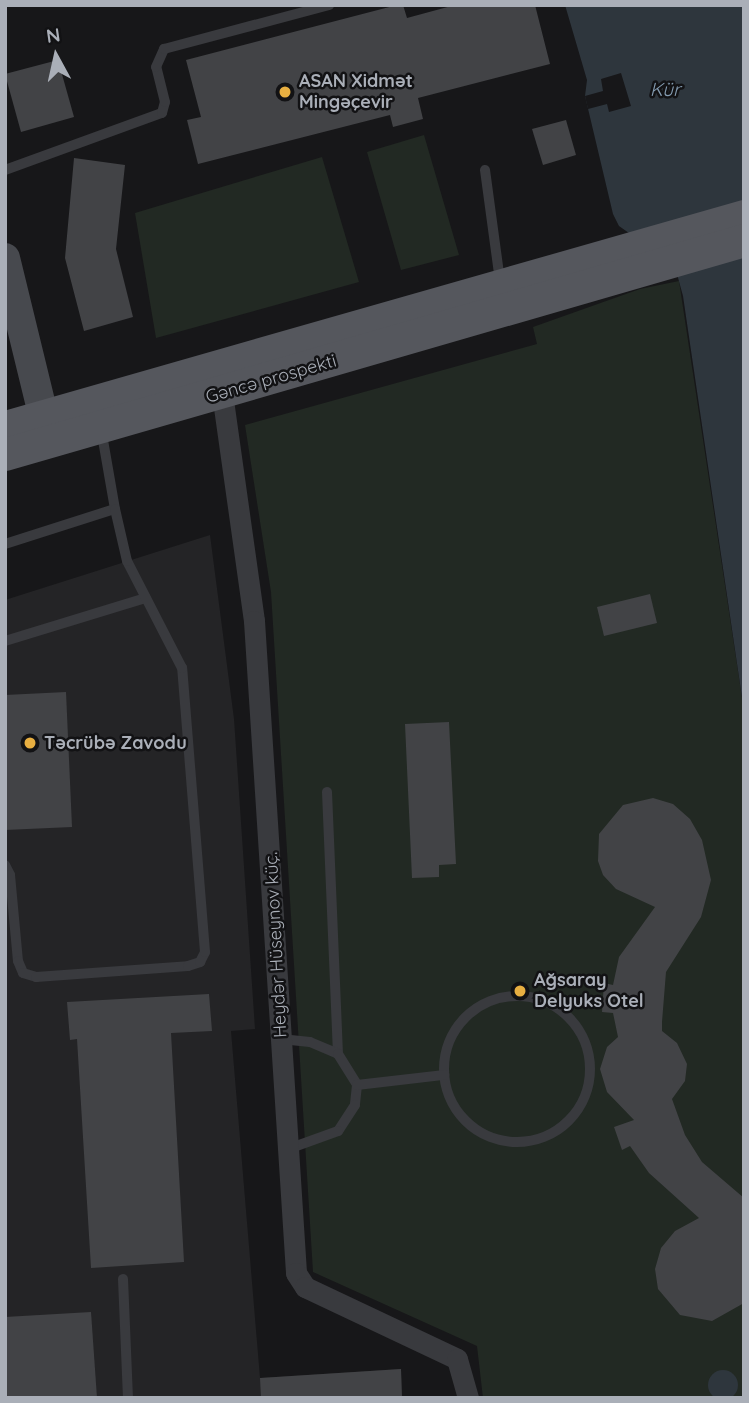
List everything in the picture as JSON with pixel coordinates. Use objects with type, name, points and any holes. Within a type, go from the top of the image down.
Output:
[{"type":"main road","points":[[522,290],[744,216]]},
{"type":"main road","points":[[522,290],[744,240]]},
{"type":"main road","points":[[6,265],[46,429]]},
{"type":"main road","name":"Gəncə prospekti","points":[[5,427],[100,428],[222,393],[522,290]]},
{"type":"main road","name":"Gəncə prospekti","points":[[5,454],[46,429],[522,290]]},
{"type":"street","name":"Heydər Hüseynov küç.","points":[[222,393],[254,621],[293,1256],[305,1287],[457,1359],[468,1398]]},
{"type":"lane","points":[[5,170],[162,113],[165,102],[156,67],[164,49],[328,5]]},
{"type":"lane","points":[[485,170],[522,290]]},
{"type":"lane","points":[[5,865],[10,874],[18,961],[23,973],[36,977],[188,966],[200,962],[205,952],[182,668],[127,561],[100,428]]},
{"type":"lane","points":[[5,544],[115,509]]},
{"type":"lane","points":[[5,641],[146,598]]},
{"type":"lane","points":[[288,1149],[338,1131],[355,1105],[357,1085],[338,1054],[327,792]]},
{"type":"lane","points":[[511,995],[555,1006],[573,1020],[591,1062],[589,1085],[580,1107],[566,1124],[546,1136],[524,1142],[501,1140],[479,1132],[462,1117],[449,1098],[444,1075],[445,1052],[469,1013],[488,1001],[511,995]]},
{"type":"lane","points":[[281,1039],[310,1042],[338,1054]]},
{"type":"lane","points":[[357,1085],[444,1075]]},
{"type":"lane","points":[[123,1279],[128,1398]]},
{"type":"shaded area","points":[[424,135],[459,255],[401,270],[367,152]]},
{"type":"shaded area","points":[[322,157],[359,282],[156,338],[135,213]]},
{"type":"shaded area","name":"Ağsaray Delyuks Otel","points":[[679,281],[744,711],[744,1398],[483,1398],[477,1346],[313,1272],[271,592],[245,425],[537,344],[533,327],[640,289]]},
{"type":"shaded area","name":"Təcrübə Zavodu","points":[[210,535],[234,719],[255,1029],[231,1031],[260,1378],[401,1369],[402,1398],[5,1398],[5,600]]},
{"type":"water","name":"Kür","points":[[565,5],[744,5],[744,711],[683,296],[677,274],[663,257],[619,226],[613,214],[585,96],[587,80]]},
{"type":"water","points":[[723,1370],[729,1371],[737,1379],[737,1391],[729,1399],[723,1400],[717,1399],[709,1391],[708,1385],[709,1379],[717,1371]]},
{"type":"pier","points":[[621,73],[631,106],[609,112],[607,104],[588,109],[585,96],[603,91],[601,79]]},
{"type":"building","points":[[403,5],[407,18],[455,5],[535,5],[550,64],[418,98],[423,119],[393,127],[390,115],[198,164],[187,120],[201,117],[186,60]]},
{"type":"building","points":[[58,60],[74,117],[21,132],[5,74]]},
{"type":"building","points":[[566,120],[576,155],[543,165],[532,129]]},
{"type":"building","points":[[74,158],[125,165],[116,249],[133,317],[84,331],[65,258]]},
{"type":"building","points":[[650,594],[657,623],[604,636],[597,607]]},
{"type":"building","points":[[66,692],[72,827],[5,830],[5,695]]},
{"type":"building","points":[[449,722],[456,864],[439,865],[439,877],[412,878],[405,724]]},
{"type":"building","points":[[653,798],[673,804],[690,819],[702,840],[711,880],[701,917],[666,972],[662,1031],[677,1043],[687,1064],[685,1081],[672,1099],[685,1135],[702,1162],[744,1198],[744,1303],[712,1321],[680,1315],[658,1289],[655,1269],[661,1248],[675,1231],[699,1218],[649,1173],[630,1146],[622,1150],[614,1127],[634,1120],[607,1092],[600,1069],[607,1047],[618,1037],[613,1013],[602,1012],[604,983],[613,985],[619,957],[655,907],[616,889],[603,875],[598,861],[599,834],[623,805]]},
{"type":"building","points":[[209,994],[212,1031],[171,1033],[184,1262],[91,1268],[77,1039],[70,1040],[67,1002]]},
{"type":"building","points":[[91,1312],[97,1398],[5,1398],[5,1317]]},
{"type":"building","points":[[401,1369],[402,1398],[261,1398],[260,1378]]},
{"type":"place","name":"ASAN Xidmət Mingəçevir","points":[[285,92]]},
{"type":"place","name":"Təcrübə Zavodu","points":[[30,743]]},
{"type":"place","name":"Ağsaray Delyuks Otel","points":[[520,991]]}]
